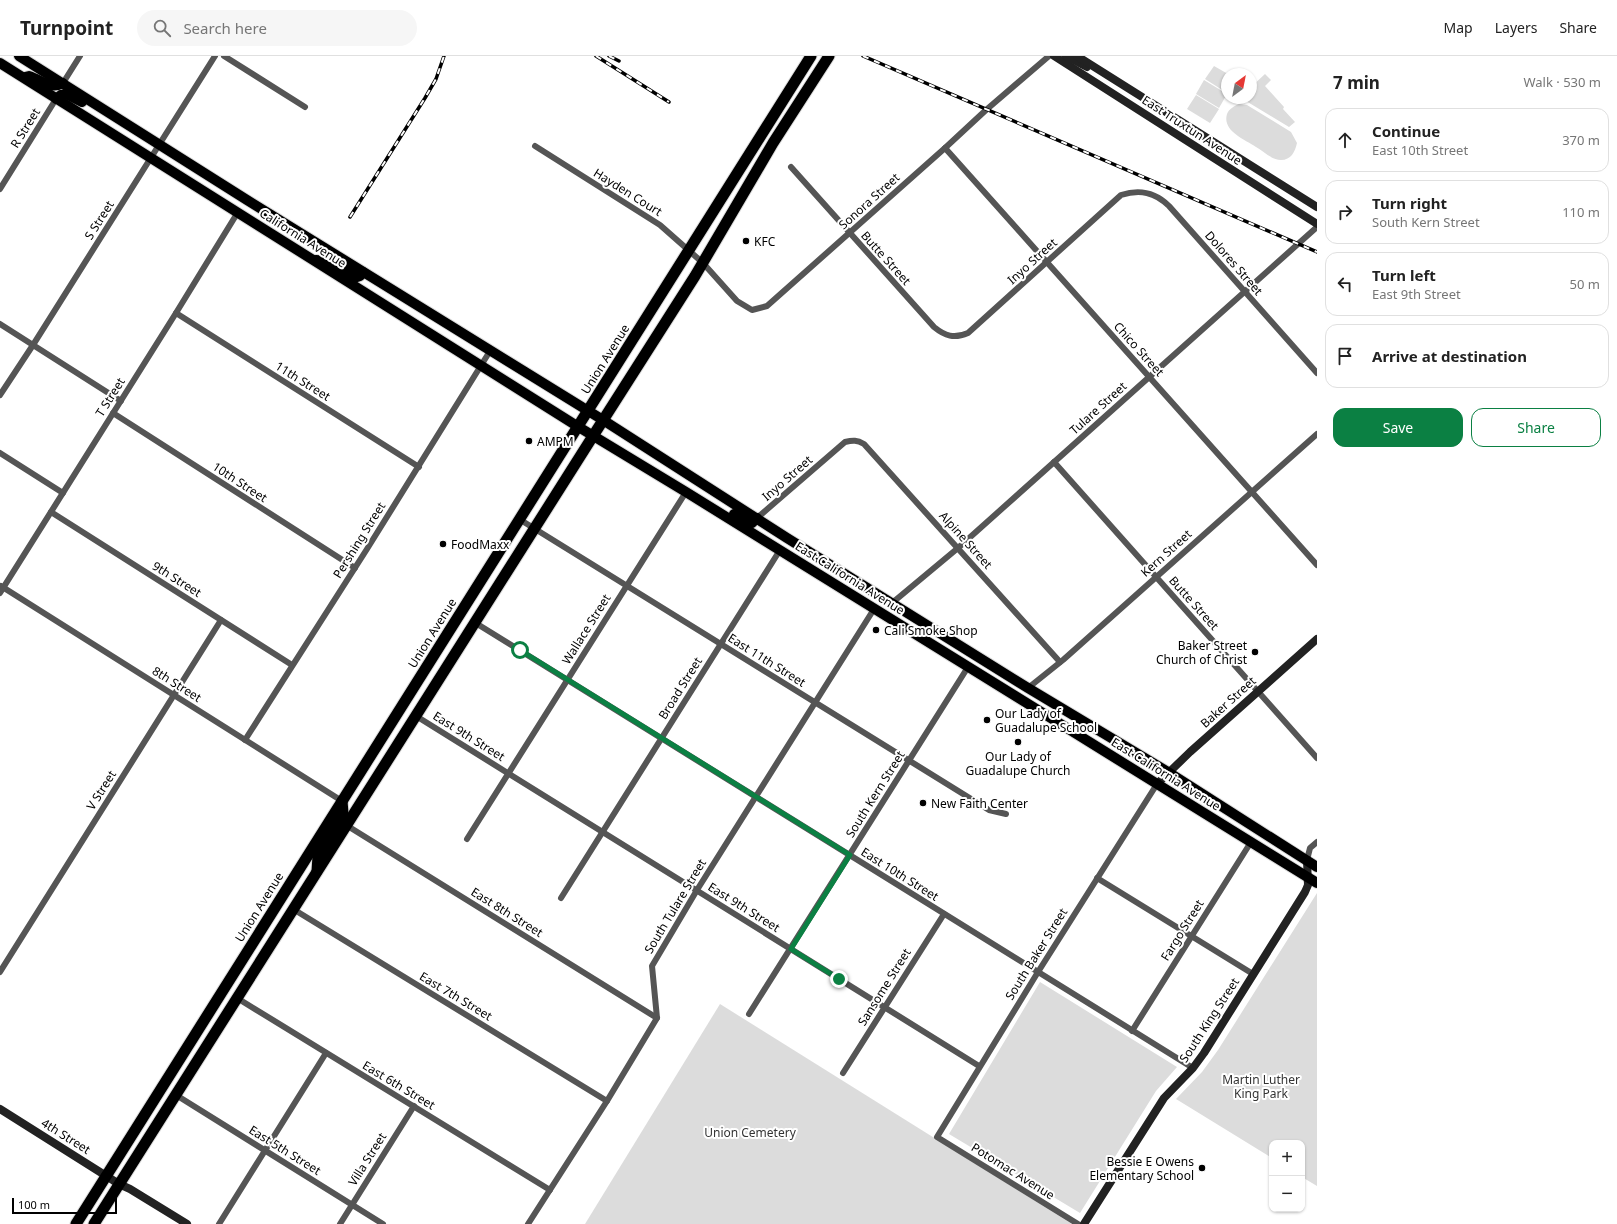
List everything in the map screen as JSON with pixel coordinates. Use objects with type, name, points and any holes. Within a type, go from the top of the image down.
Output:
[{"type":"highway","name":"Union Avenue","points":[[76,1224],[811,56]]},
{"type":"highway","points":[[94,1224],[474,622],[703,263],[773,143],[829,56]]},
{"type":"highway","points":[[317,871],[318,856],[343,813],[342,800]]},
{"type":"main road","name":"California Avenue","points":[[19,56],[276,218],[603,420]]},
{"type":"main road","name":"California Avenue","points":[[0,63],[592,436]]},
{"type":"main road","points":[[24,78],[29,76],[49,85],[56,86],[63,83]]},
{"type":"main road","points":[[56,99],[61,95],[66,94],[81,102],[97,105]]},
{"type":"main road","points":[[238,212],[245,207],[265,217],[276,218]]},
{"type":"main road","points":[[314,260],[328,261],[357,276],[360,276],[363,272]]},
{"type":"main road","name":"East California Avenue","points":[[603,420],[831,565],[1028,688],[1168,772],[1317,866]]},
{"type":"main road","name":"East California Avenue","points":[[592,436],[686,492],[1317,883]]},
{"type":"main road","points":[[708,506],[721,505],[752,523],[757,518]]},
{"type":"main road","points":[[780,550],[784,547],[788,548],[831,565]]},
{"type":"main road","points":[[839,587],[883,605],[892,603]]},
{"type":"main road","points":[[968,667],[974,664],[981,666],[1017,681]]},
{"type":"street","points":[[63,83],[80,56]]},
{"type":"street","name":"S Street","points":[[0,395],[215,56]]},
{"type":"street","points":[[224,56],[305,107]]},
{"type":"street","name":"Sonora Street","points":[[703,263],[737,301],[752,310],[767,306],[986,110],[1049,56]]},
{"type":"street","name":"East Truxtun Avenue","points":[[1054,56],[1317,226]]},
{"type":"street","points":[[1066,56],[1082,66],[1105,74]]},
{"type":"street","name":"East Truxtun Avenue","points":[[1077,56],[1317,206]]},
{"type":"street","name":"R Street","points":[[0,189],[56,99]]},
{"type":"street","points":[[1187,141],[1195,130]]},
{"type":"street","name":"Hayden Court","points":[[535,146],[660,225],[703,263]]},
{"type":"street","name":"Chico Street","points":[[945,148],[1317,565]]},
{"type":"street","name":"Butte Street","points":[[791,167],[934,327],[948,336],[954,337]]},
{"type":"street","name":"Dolores Street","points":[[1121,195],[1130,192],[1143,191],[1164,201],[1317,373]]},
{"type":"street","name":"Inyo Street","points":[[954,337],[968,333],[1121,195]]},
{"type":"street","name":"T Street","points":[[1,588],[63,493],[238,212]]},
{"type":"street","name":"Tulare Street","points":[[892,603],[958,548],[1317,226]]},
{"type":"street","name":"11th Street","points":[[176,313],[419,467]]},
{"type":"street","points":[[0,324],[121,400]]},
{"type":"street","name":"Pershing Street","points":[[245,740],[292,664],[419,467],[490,351]]},
{"type":"street","name":"10th Street","points":[[113,413],[355,568]]},
{"type":"street","name":"Kern Street","points":[[1028,688],[1060,662],[1317,434]]},
{"type":"street","name":"Inyo Street","points":[[757,518],[839,447],[851,440]]},
{"type":"street","name":"Alpine Street","points":[[851,440],[859,441],[864,444],[1060,662]]},
{"type":"street","points":[[0,453],[63,493]]},
{"type":"street","name":"Butte Street","points":[[1054,462],[1317,758]]},
{"type":"street","name":"Wallace Street","points":[[467,839],[686,492]]},
{"type":"street","name":"9th Street","points":[[51,512],[292,664]]},
{"type":"street","name":"East 11th Street","points":[[519,519],[989,810],[1006,814]]},
{"type":"street","name":"Broad Street","points":[[561,898],[780,550]]},
{"type":"street","name":"8th Street","points":[[1,588],[342,800]]},
{"type":"street","name":"South Tulare Street","points":[[657,1018],[652,966],[696,890],[874,609]]},
{"type":"street","name":"V Street","points":[[0,972],[222,620]]},
{"type":"street","name":"East 10th Street","points":[[474,622],[1193,1068]]},
{"type":"street","name":"Baker Street","points":[[1157,784],[1168,772],[1317,639]]},
{"type":"street","name":"South Kern Street","points":[[749,1014],[968,667]]},
{"type":"street","name":"East 9th Street","points":[[416,716],[979,1066]]},
{"type":"street","name":"South Baker Street","points":[[936,1137],[979,1066],[1157,784]]},
{"type":"street","name":"East 8th Street","points":[[346,825],[657,1018]]},
{"type":"street","name":"Fargo Street","points":[[1132,1030],[1251,842]]},
{"type":"street","points":[[1307,860],[1310,848],[1317,842]]},
{"type":"street","name":"South King Street","points":[[1084,1224],[1164,1098],[1193,1068],[1204,1053],[1305,892],[1308,885],[1307,860]]},
{"type":"street","points":[[1097,878],[1253,974]]},
{"type":"street","name":"East 7th Street","points":[[293,909],[607,1101]]},
{"type":"street","name":"Sansome Street","points":[[844,1073],[944,914]]},
{"type":"street","name":"East 6th Street","points":[[237,998],[550,1190]]},
{"type":"street","points":[[528,1224],[607,1101],[657,1018]]},
{"type":"street","points":[[219,1224],[326,1053]]},
{"type":"street","name":"East 5th Street","points":[[176,1095],[383,1224]]},
{"type":"street","name":"Villa Street","points":[[340,1224],[414,1106]]},
{"type":"street","name":"4th Street","points":[[0,1109],[119,1184],[130,1189],[187,1224]]},
{"type":"street","name":"Potomac Avenue","points":[[936,1137],[1078,1224]]},
{"type":"green space","points":[[1214,66],[1221,70],[1221,89],[1205,79]]},
{"type":"green space","points":[[1265,74],[1271,80],[1265,86],[1295,122],[1289,127],[1251,104],[1257,104],[1257,81]]},
{"type":"green space","points":[[1204,80],[1221,90],[1221,104],[1219,108],[1196,94]]},
{"type":"green space","points":[[1196,95],[1219,109],[1210,123],[1187,109]]},
{"type":"green space","points":[[1239,104],[1247,105],[1291,132],[1297,143],[1294,152],[1287,159],[1274,159],[1240,138],[1231,130],[1226,120],[1227,114],[1232,108]]},
{"type":"green space","name":"Martin Luther King Park","points":[[1317,893],[1317,1186],[1305,1179],[1305,1140],[1269,1140],[1269,1156],[1176,1099],[1202,1072],[1218,1050]]},
{"type":"green space","points":[[1040,982],[1177,1067],[1156,1091],[1080,1213],[949,1134]]},
{"type":"green space","name":"Union Cemetery","points":[[720,1004],[1072,1224],[585,1224]]},
{"type":"railway","points":[[350,217],[425,98],[436,79],[444,56]]},
{"type":"railway","points":[[596,56],[669,102]]},
{"type":"railway","points":[[609,56],[619,61]]},
{"type":"railway","points":[[863,56],[1317,252]]},
{"type":"place","name":"KFC","points":[[746,241]]},
{"type":"place","name":"AMPM","points":[[529,441]]},
{"type":"place","name":"FoodMaxx","points":[[443,544]]},
{"type":"place","name":"Cali Smoke Shop","points":[[876,630]]},
{"type":"place","name":"Baker Street Church of Christ","points":[[1255,652]]},
{"type":"place","name":"Our Lady of Guadalupe School","points":[[987,720]]},
{"type":"place","name":"Our Lady of Guadalupe Church","points":[[1018,742]]},
{"type":"place","name":"New Faith Center","points":[[923,803]]},
{"type":"place","name":"Bessie E Owens Elementary School","points":[[1202,1168]]},
{"type":"route","points":[[520,650],[850,855],[791,949],[839,979]]}]
